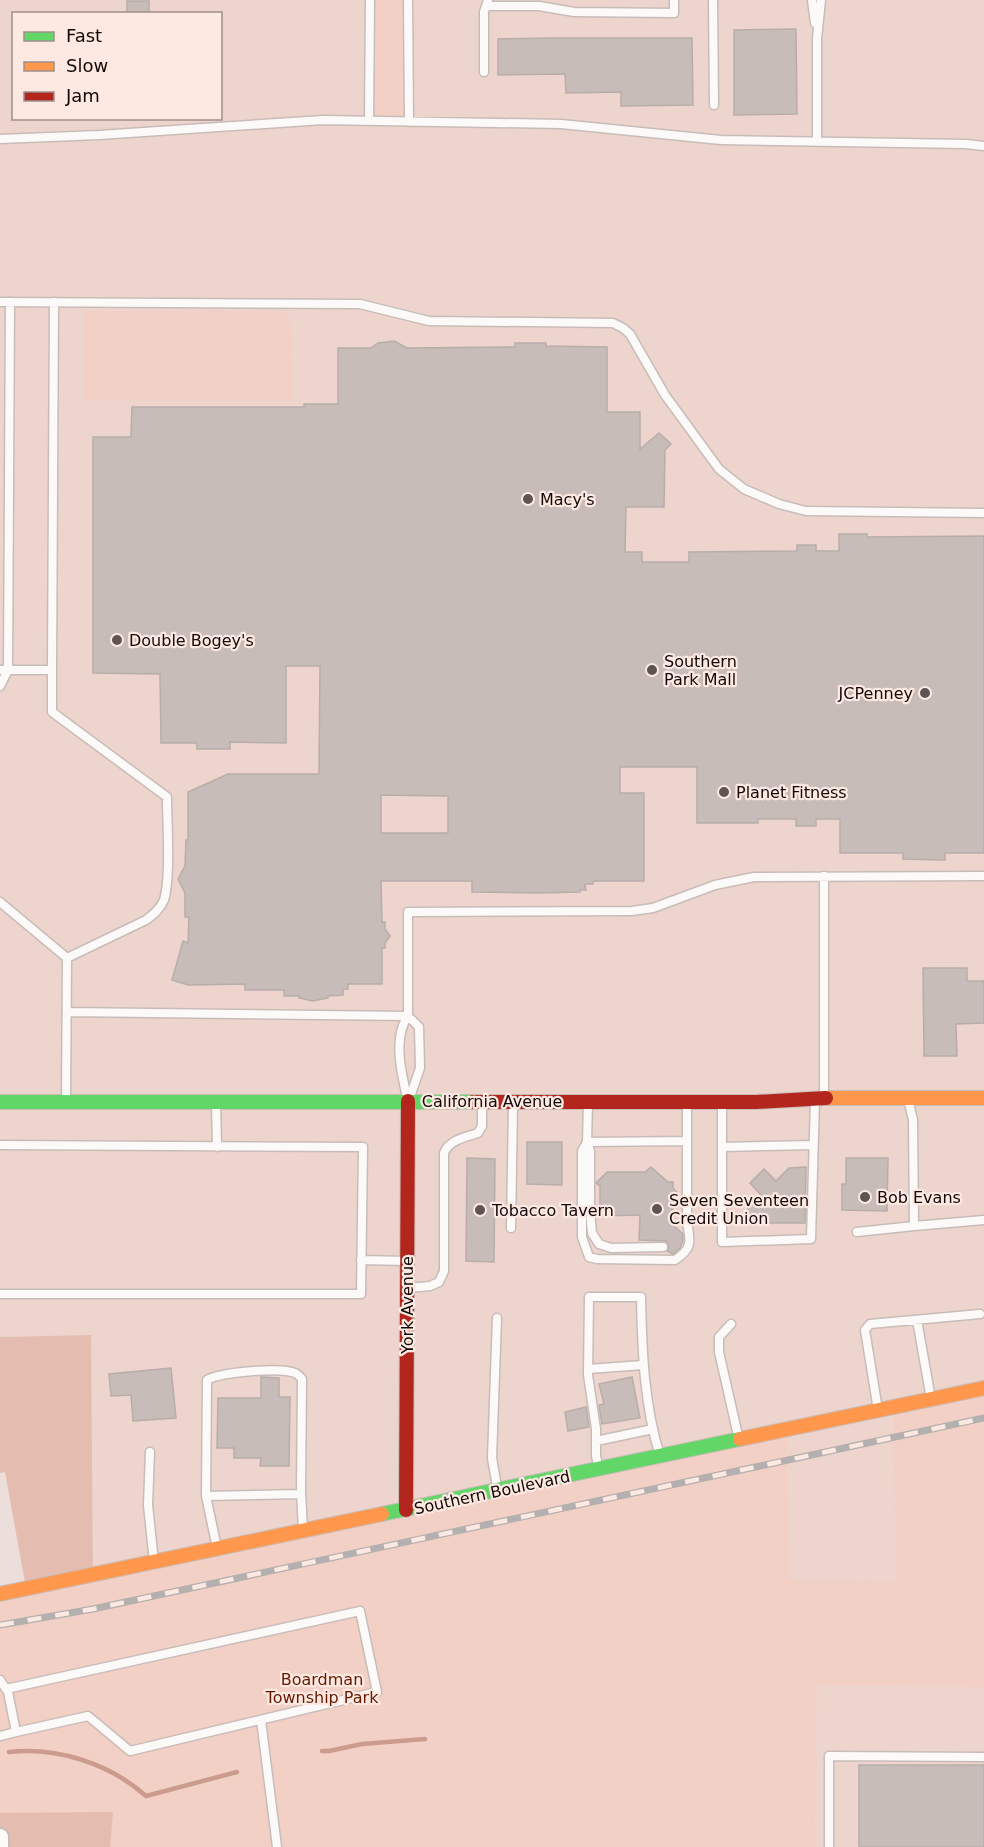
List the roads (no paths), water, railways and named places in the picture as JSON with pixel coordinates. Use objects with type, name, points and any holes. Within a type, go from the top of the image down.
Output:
[{"type":"street","name":"California Avenue","points":[[0,1102],[722,1102],[819,1098],[984,1098]]},
{"type":"street","name":"York Avenue","points":[[406,1510],[408,1101]]},
{"type":"street","name":"Southern Boulevard","points":[[0,1594],[984,1388]]},
{"type":"street","points":[[0,1837],[0,1847]]},
{"type":"lane","points":[[369,121],[370,0]]},
{"type":"lane","points":[[408,0],[409,122]]},
{"type":"lane","points":[[574,0],[574,12]]},
{"type":"lane","points":[[484,72],[484,12],[488,3],[539,6],[574,12],[674,13],[674,0]]},
{"type":"lane","points":[[713,0],[714,105]]},
{"type":"lane","points":[[812,0],[817,39]]},
{"type":"lane","points":[[817,142],[817,39],[821,0]]},
{"type":"lane","points":[[0,139],[99,135],[323,120],[561,124],[721,141],[984,146]]},
{"type":"lane","points":[[0,302],[360,304],[429,321],[613,323],[630,334],[665,395],[719,470],[744,489],[799,510],[984,513]]},
{"type":"lane","points":[[0,686],[4,670],[10,302]]},
{"type":"lane","points":[[54,302],[52,712],[167,797],[167,885],[164,901],[157,912],[146,920],[67,958]]},
{"type":"lane","points":[[4,670],[52,670]]},
{"type":"lane","points":[[722,1102],[722,1242],[811,1239],[813,1146],[819,1098],[824,876]]},
{"type":"lane","points":[[408,1101],[400,1069],[401,1026],[408,1016],[408,912],[632,912],[653,908],[708,887],[754,877],[984,876]]},
{"type":"lane","points":[[0,902],[67,958]]},
{"type":"lane","points":[[66,1101],[67,958]]},
{"type":"lane","points":[[66,1012],[408,1016],[419,1027],[420,1058],[420,1068],[408,1101]]},
{"type":"lane","points":[[908,1098],[913,1120],[914,1226]]},
{"type":"lane","points":[[216,1101],[218,1147]]},
{"type":"lane","points":[[407,1288],[430,1286],[439,1282],[444,1271],[444,1153],[446,1148],[457,1140],[478,1133],[482,1126],[482,1101]]},
{"type":"lane","points":[[511,1228],[513,1101]]},
{"type":"lane","points":[[588,1101],[587,1143],[582,1151],[582,1237],[590,1257],[675,1260],[684,1254],[691,1240],[687,1223],[687,1102]]},
{"type":"lane","points":[[587,1143],[687,1141]]},
{"type":"lane","points":[[587,1143],[591,1150],[592,1233],[599,1244],[611,1248],[663,1247]]},
{"type":"lane","points":[[0,1145],[363,1147],[361,1294],[0,1294]]},
{"type":"lane","points":[[722,1147],[813,1146]]},
{"type":"lane","points":[[857,1232],[984,1220]]},
{"type":"lane","points":[[679,1231],[687,1223]]},
{"type":"lane","points":[[361,1260],[407,1261]]},
{"type":"lane","points":[[599,1469],[588,1369],[589,1296],[641,1297],[643,1365],[653,1429],[660,1456]]},
{"type":"lane","points":[[878,1411],[865,1330],[870,1324],[980,1314]]},
{"type":"lane","points":[[497,1318],[492,1458],[497,1491]]},
{"type":"lane","points":[[916,1320],[931,1399]]},
{"type":"lane","points":[[730,1324],[719,1337],[719,1352],[739,1440]]},
{"type":"lane","points":[[588,1369],[643,1365]]},
{"type":"lane","points":[[217,1549],[206,1496],[207,1380],[215,1376],[271,1370],[295,1373],[302,1379],[303,1531]]},
{"type":"lane","points":[[596,1441],[653,1429]]},
{"type":"lane","points":[[150,1452],[148,1505],[154,1562]]},
{"type":"lane","points":[[206,1496],[301,1494]]},
{"type":"lane","points":[[0,1736],[88,1716],[130,1751],[378,1692],[360,1611],[6,1689]]},
{"type":"lane","points":[[0,1680],[6,1689],[16,1732]]},
{"type":"lane","points":[[261,1720],[277,1847]]},
{"type":"lane","points":[[830,1847],[830,1756],[984,1757]]},
{"type":"waterway","points":[[322,1751],[362,1744],[425,1739]]},
{"type":"waterway","points":[[9,1752],[45,1752],[82,1760],[116,1774],[146,1796],[237,1772]]},
{"type":"railway","points":[[0,1625],[93,1609],[984,1418]]},
{"type":"place","name":"Macy's","points":[[528,499]]},
{"type":"place","name":"Double Bogey's","points":[[117,640]]},
{"type":"place","name":"Southern Park Mall","points":[[652,670]]},
{"type":"place","name":"JCPenney","points":[[925,693]]},
{"type":"place","name":"Planet Fitness","points":[[724,792]]},
{"type":"place","name":"Bob Evans","points":[[865,1197]]},
{"type":"place","name":"Seven Seventeen Credit Union","points":[[657,1209]]},
{"type":"place","name":"Tobacco Tavern","points":[[480,1210]]},
{"type":"park label","name":"Boardman Township Park","points":[[322,1688]]}]
